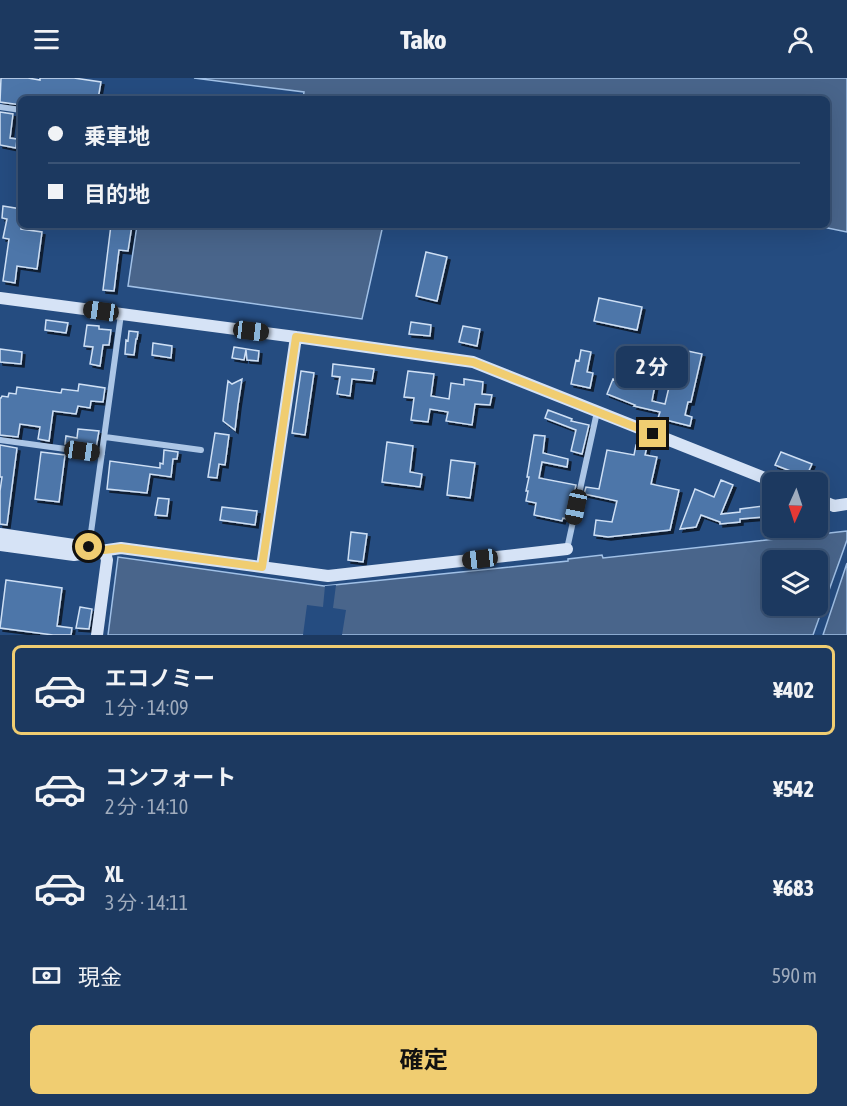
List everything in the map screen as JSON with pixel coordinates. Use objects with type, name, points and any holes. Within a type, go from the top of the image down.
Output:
[{"type":"street","points":[[0,107],[18,110]]},
{"type":"street","points":[[0,298],[473,362],[762,477]]},
{"type":"street","points":[[89,547],[121,314]]},
{"type":"street","points":[[262,567],[296,337]]},
{"type":"street","points":[[0,545],[74,555],[121,548],[328,576],[567,549],[597,411]]},
{"type":"street","points":[[105,437],[201,450]]},
{"type":"street","points":[[0,440],[102,454]]},
{"type":"street","points":[[828,503],[834,506],[847,504]]},
{"type":"street","points":[[0,534],[104,550]]},
{"type":"street","points":[[97,635],[107,560],[104,550]]},
{"type":"water","points":[[194,78],[847,78],[847,232],[828,228],[830,228],[830,96],[303,96],[304,92]]},
{"type":"water","points":[[137,228],[382,228],[362,319],[128,286]]},
{"type":"water","points":[[847,531],[847,540],[828,593],[828,550],[762,550],[762,616],[820,616],[813,635],[108,635],[118,557],[324,586],[568,561],[568,559],[602,555],[603,558],[784,538],[828,538],[828,533]]},
{"type":"water","points":[[847,563],[847,635],[823,635]]},
{"type":"pier","points":[[336,585],[333,608],[346,610],[342,635],[303,635],[307,605],[323,607],[325,586]]},
{"type":"building","points":[[1,78],[40,80],[40,78],[74,78],[101,82],[99,96],[18,96],[18,105],[0,102]]},
{"type":"building","points":[[0,112],[13,114],[10,138],[17,139],[16,148],[0,145]]},
{"type":"building","points":[[3,206],[18,208],[18,228],[42,232],[37,269],[17,266],[15,283],[3,281],[9,239],[3,238],[7,219],[2,218]]},
{"type":"building","points":[[111,228],[132,228],[128,251],[119,250],[114,291],[103,290]]},
{"type":"building","points":[[426,252],[447,257],[437,301],[416,296]]},
{"type":"building","points":[[599,298],[642,307],[637,330],[594,321]]},
{"type":"building","points":[[46,320],[68,323],[66,333],[45,330]]},
{"type":"building","points":[[411,322],[431,325],[430,336],[409,334]]},
{"type":"building","points":[[87,325],[111,330],[109,345],[103,345],[100,366],[90,364],[93,347],[84,346]]},
{"type":"building","points":[[463,326],[480,329],[477,346],[459,342]]},
{"type":"building","points":[[129,331],[138,332],[134,355],[125,354]]},
{"type":"building","points":[[153,343],[172,346],[171,358],[152,355]]},
{"type":"building","points":[[234,347],[259,351],[258,361],[247,360],[246,350],[244,360],[232,358]]},
{"type":"building","points":[[0,349],[22,352],[21,364],[0,362]]},
{"type":"building","points":[[678,349],[702,354],[691,402],[688,402],[685,415],[692,417],[690,426],[658,418],[660,412],[634,406],[607,394],[613,379],[638,389],[640,382],[655,385],[652,401],[665,404]]},
{"type":"building","points":[[581,350],[591,352],[587,372],[593,373],[590,388],[571,384],[576,360],[579,361]]},
{"type":"building","points":[[333,364],[374,369],[372,381],[352,379],[350,396],[337,394],[340,377],[332,376]]},
{"type":"building","points":[[301,371],[314,373],[305,435],[292,433]]},
{"type":"building","points":[[408,371],[434,374],[431,396],[449,399],[451,383],[464,385],[464,379],[483,382],[482,394],[492,395],[490,405],[475,404],[472,425],[446,421],[448,412],[430,409],[428,422],[411,420],[414,398],[404,397]]},
{"type":"building","points":[[242,379],[235,430],[223,421],[228,381],[232,384]]},
{"type":"building","points":[[79,384],[105,388],[103,402],[91,401],[90,408],[78,406],[76,414],[53,411],[49,441],[38,439],[40,427],[20,424],[18,437],[0,435],[0,398],[2,396],[8,397],[9,393],[16,394],[17,387],[61,393],[62,389],[78,391]]},
{"type":"building","points":[[548,410],[572,419],[571,421],[589,425],[582,454],[571,451],[576,430],[545,418]]},
{"type":"building","points":[[78,429],[99,431],[96,448],[65,444],[66,436],[77,438]]},
{"type":"building","points":[[215,433],[229,435],[225,465],[219,464],[217,478],[208,477]]},
{"type":"building","points":[[534,435],[545,436],[543,453],[568,459],[567,467],[542,462],[539,478],[576,485],[568,519],[563,518],[562,521],[534,515],[536,503],[526,501],[529,477],[527,477]]},
{"type":"building","points":[[387,442],[413,446],[410,472],[422,474],[420,487],[382,482]]},
{"type":"building","points":[[0,445],[17,448],[7,525],[0,524],[2,477],[0,477]]},
{"type":"building","points":[[636,445],[647,447],[645,455],[657,457],[651,484],[679,490],[670,530],[608,537],[594,535],[596,520],[612,522],[617,501],[584,494],[586,487],[599,489],[607,450],[634,455]]},
{"type":"building","points":[[164,450],[178,452],[177,459],[173,459],[171,477],[150,474],[147,493],[107,489],[110,461],[160,468],[160,463],[163,464]]},
{"type":"building","points":[[41,452],[65,455],[59,502],[35,499]]},
{"type":"building","points":[[781,452],[812,464],[808,472],[793,472],[775,465]]},
{"type":"building","points":[[451,460],[475,463],[470,498],[447,495]]},
{"type":"building","points":[[721,480],[733,485],[721,514],[762,506],[762,517],[720,524],[720,522],[701,515],[696,527],[680,529],[695,489],[714,497]]},
{"type":"building","points":[[158,498],[169,499],[167,516],[155,515]]},
{"type":"building","points":[[222,507],[257,511],[255,525],[220,520]]},
{"type":"building","points":[[351,532],[367,534],[363,562],[348,560]]},
{"type":"building","points":[[6,580],[62,588],[57,626],[72,628],[71,635],[0,628]]},
{"type":"building","points":[[80,607],[92,609],[89,629],[76,628]]},
{"type":"route","points":[[89,547],[104,550],[121,548],[262,567],[296,337],[473,362],[653,434]]}]
